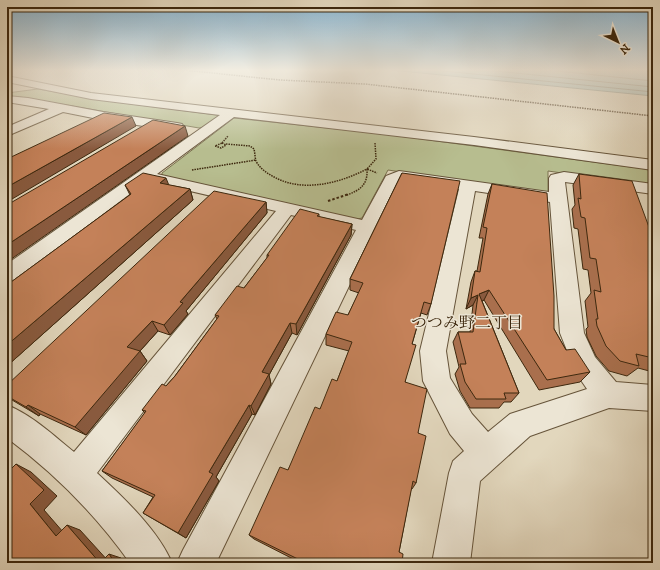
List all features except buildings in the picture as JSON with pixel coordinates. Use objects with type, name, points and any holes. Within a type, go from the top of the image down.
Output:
[{"type":"street","points":[[96,97],[482,142],[653,165]]},
{"type":"street","points":[[7,98],[103,116],[206,131]]},
{"type":"street","points":[[7,132],[61,108]]},
{"type":"street","points":[[7,275],[230,113]]},
{"type":"street","points":[[83,127],[103,116]]},
{"type":"street","points":[[133,136],[153,124]]},
{"type":"street","points":[[144,176],[367,227]]},
{"type":"street","points":[[196,563],[392,179],[399,176],[558,198]]},
{"type":"street","points":[[609,395],[585,365],[572,333],[557,178],[564,177],[641,192]]},
{"type":"street","points":[[468,186],[434,351],[437,381],[461,424],[486,453]]},
{"type":"street","points":[[197,209],[214,192]]},
{"type":"street","points":[[76,474],[287,209]]},
{"type":"street","points":[[451,563],[465,473],[486,453],[521,424],[609,395],[653,398]]},
{"type":"street","points":[[7,420],[49,450],[76,474],[104,504],[152,563]]},
{"type":"path","points":[[488,97],[653,116]]},
{"type":"path","points":[[226,144],[222,148],[214,146],[219,143],[250,146],[254,149],[256,160],[260,167],[271,176],[288,182],[306,185],[326,184],[343,180],[367,169],[376,159],[375,141]]},
{"type":"path","points":[[185,171],[194,171],[256,160]]},
{"type":"path","points":[[367,169],[373,171]]},
{"type":"path","points":[[322,202],[347,196],[364,185],[367,180],[367,169]]},
{"type":"green space","points":[[15,97],[82,97],[217,115],[219,117],[205,127],[199,128]]},
{"type":"green space","points":[[234,118],[384,134],[653,170],[653,186],[548,171],[548,192],[543,193],[388,170],[362,218],[353,220],[162,176],[162,173]]},
{"type":"district","name":"つつみ野二丁目","points":[[467,322]]}]
